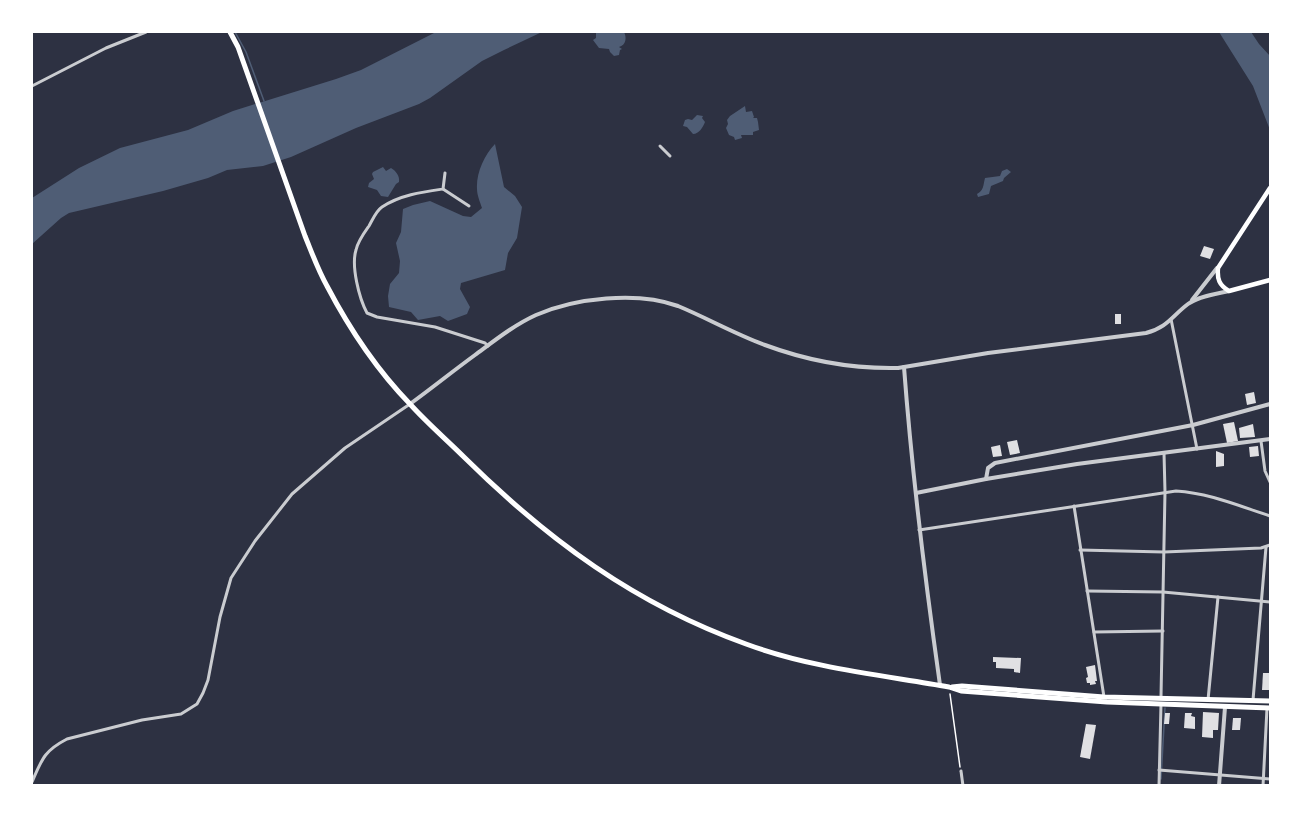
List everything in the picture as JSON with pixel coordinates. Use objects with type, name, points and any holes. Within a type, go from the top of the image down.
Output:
[{"type":"highway","points":[[230,32],[238,47],[316,262],[337,306],[367,350],[410,404],[495,487],[538,525],[600,571],[665,610],[728,637],[798,660],[836,668],[950,687],[1104,697],[1123,696],[1161,702],[1269,708]]},
{"type":"highway","points":[[950,687],[961,691],[1107,702],[1270,700]]},
{"type":"main road","points":[[1270,188],[1218,268],[1219,282],[1229,291],[1270,280]]},
{"type":"street","points":[[32,86],[106,48],[146,32]]},
{"type":"street","points":[[660,146],[670,156]]},
{"type":"street","points":[[443,189],[445,173]]},
{"type":"street","points":[[469,206],[443,189],[394,200],[379,209],[359,241],[355,252],[355,266],[359,292],[367,313],[377,317],[435,327],[485,342],[488,345]]},
{"type":"street","points":[[32,782],[43,756],[67,739],[142,720],[181,714],[197,704],[208,680],[220,617],[231,578],[255,541],[292,494],[345,448],[410,404],[488,345],[520,323],[551,309],[595,300],[630,298],[664,302],[751,339],[811,359],[850,366],[904,367],[976,355],[1146,333],[1160,328],[1190,302],[1218,268]]},
{"type":"street","points":[[1190,302],[1229,291]]},
{"type":"street","points":[[1171,319],[1197,449]]},
{"type":"street","points":[[904,367],[919,530],[940,686]]},
{"type":"street","points":[[986,479],[988,468],[995,463],[1193,425],[1270,404]]},
{"type":"street","points":[[916,494],[986,479],[1077,464],[1270,439]]},
{"type":"street","points":[[1262,441],[1265,471],[1270,482]]},
{"type":"street","points":[[1159,786],[1164,453]]},
{"type":"street","points":[[919,530],[1176,491],[1194,492],[1270,516]]},
{"type":"street","points":[[1074,506],[1104,697]]},
{"type":"street","points":[[1080,550],[1164,552],[1268,546],[1253,700]]},
{"type":"street","points":[[1087,591],[1163,592],[1270,602]]},
{"type":"street","points":[[1208,700],[1218,597]]},
{"type":"street","points":[[1094,632],[1163,631]]},
{"type":"street","points":[[1219,786],[1225,707]]},
{"type":"street","points":[[1263,786],[1269,708]]},
{"type":"street","points":[[1159,770],[1270,779]]},
{"type":"street","points":[[961,771],[963,786]]},
{"type":"path","points":[[950,687],[961,771]]},
{"type":"water","points":[[436,32],[542,32],[482,61],[419,104],[356,128],[291,157],[263,166],[227,170],[163,191],[69,213],[32,244],[32,198],[79,168],[120,148],[188,130],[233,111],[361,70]]},
{"type":"water","points":[[596,32],[624,32],[625,41],[619,47],[622,49],[619,55],[614,56],[609,49],[599,48],[593,40],[596,38]]},
{"type":"water","points":[[1219,32],[1251,32],[1270,56],[1270,130],[1253,86]]},
{"type":"water","points":[[745,106],[746,112],[752,111],[753,118],[757,118],[759,130],[753,132],[753,135],[741,135],[742,138],[735,140],[726,128],[727,120]]},
{"type":"water","points":[[697,115],[703,116],[705,122],[699,132],[693,134],[683,126],[685,120],[692,120]]},
{"type":"water","points":[[495,144],[504,187],[515,196],[522,207],[517,238],[508,253],[505,270],[461,283],[460,289],[470,307],[467,314],[448,321],[440,316],[418,320],[411,312],[389,307],[390,284],[399,273],[400,261],[396,243],[401,232],[403,209],[430,201],[463,216],[471,217],[482,208],[477,191],[479,171],[484,159]]},
{"type":"water","points":[[383,167],[386,171],[393,169],[399,178],[399,182],[388,197],[381,196],[377,190],[368,187],[374,179],[373,172]]},
{"type":"water","points":[[1007,169],[1011,172],[1003,181],[991,186],[989,194],[978,197],[977,194],[982,189],[985,178],[1000,176],[1002,171]]},
{"type":"building","points":[[1204,246],[1214,249],[1210,259],[1200,256]]},
{"type":"building","points":[[1115,314],[1121,314],[1121,324],[1115,324]]},
{"type":"building","points":[[1254,392],[1256,403],[1247,405],[1245,394]]},
{"type":"building","points":[[1234,422],[1238,441],[1227,443],[1223,424]]},
{"type":"building","points":[[1253,424],[1255,437],[1240,438],[1239,428]]},
{"type":"building","points":[[1017,440],[1020,453],[1010,455],[1007,442]]},
{"type":"building","points":[[1000,445],[1002,456],[993,457],[991,447]]},
{"type":"building","points":[[1258,446],[1259,456],[1250,457],[1249,447]]},
{"type":"building","points":[[1216,451],[1224,454],[1224,466],[1216,467]]},
{"type":"building","points":[[993,657],[1021,658],[1020,673],[1014,672],[1014,669],[996,668]]},
{"type":"building","points":[[1095,665],[1097,681],[1095,681],[1096,684],[1090,685],[1087,683],[1086,667]]},
{"type":"building","points":[[1263,673],[1270,673],[1270,690],[1262,690]]},
{"type":"building","points":[[1203,712],[1219,713],[1218,730],[1213,730],[1213,738],[1202,737]]},
{"type":"building","points":[[1165,713],[1170,713],[1169,724],[1164,724]]},
{"type":"building","points":[[1185,713],[1192,713],[1191,716],[1195,717],[1195,729],[1184,728]]},
{"type":"building","points":[[1233,718],[1241,718],[1240,730],[1232,730]]},
{"type":"building","points":[[1086,724],[1096,725],[1090,759],[1080,757]]},
{"type":"waterway","points":[[235,32],[246,52],[264,101]]},
{"type":"waterway","points":[[1161,779],[1165,708]]}]
